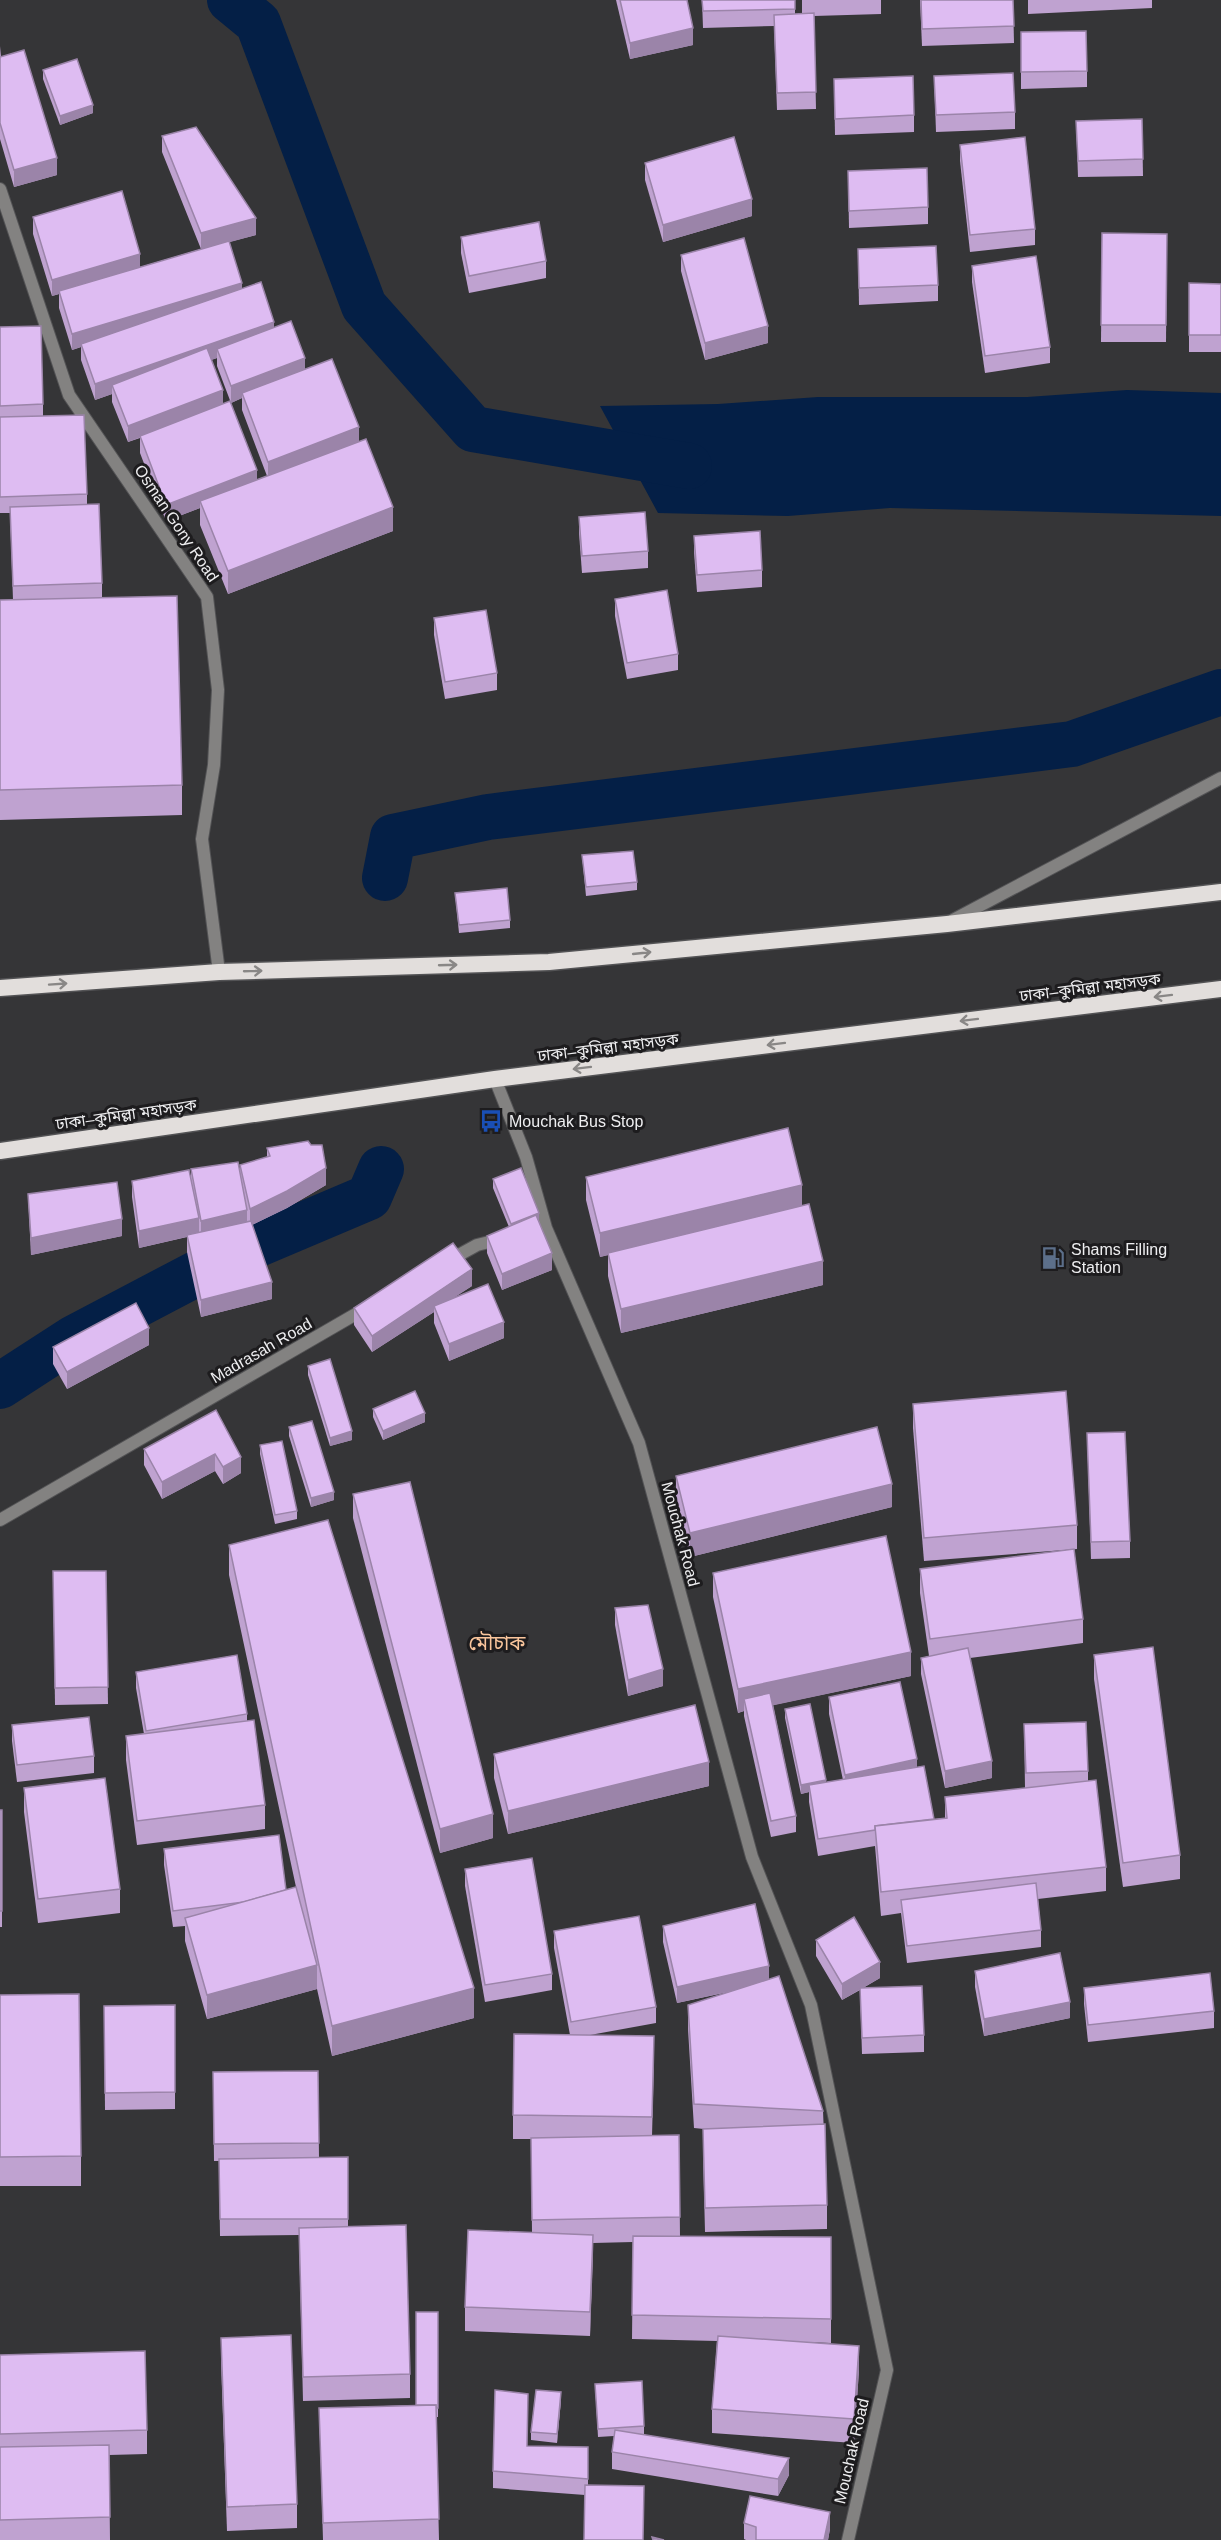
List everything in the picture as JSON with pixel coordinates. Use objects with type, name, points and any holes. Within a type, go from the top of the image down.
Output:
[{"type":"highway","points":[[0,988],[219,972],[549,962],[947,924],[1221,892]]},
{"type":"highway","name":"ঢাকা–কুমিল্লা মহাসড়ক","points":[[0,1151],[495,1079],[1221,989]]},
{"type":"street","name":"Osman Gony Road","points":[[0,189],[69,395],[207,597],[218,690],[214,765],[202,839],[219,972]]},
{"type":"street","points":[[947,924],[1218,780]]},
{"type":"street","name":"Mouchak Road","points":[[495,1079],[526,1157],[540,1230],[639,1443],[752,1857],[812,2005],[887,2370],[848,2540]]},
{"type":"street","points":[[436,1269],[477,1245],[511,1237]]},
{"type":"street","name":"Madrasah Road","points":[[0,1520],[384,1299]]},
{"type":"water","points":[[1127,390],[1221,393],[1221,516],[890,508],[788,516],[658,513],[600,406],[718,404],[818,397],[1027,397]]},
{"type":"building","points":[[620,0],[687,0],[693,28],[630,43]]},
{"type":"building","points":[[702,0],[795,0],[795,9],[703,11]]},
{"type":"building","points":[[921,0],[1013,0],[1014,26],[922,29]]},
{"type":"building","points":[[814,13],[816,92],[777,93],[774,15]]},
{"type":"building","points":[[1086,31],[1087,71],[1021,72],[1021,32]]},
{"type":"building","points":[[24,50],[57,158],[14,170],[0,123],[0,57]]},
{"type":"building","points":[[77,59],[93,105],[60,116],[43,70]]},
{"type":"building","points":[[1013,73],[1015,112],[936,115],[934,76]]},
{"type":"building","points":[[913,76],[914,115],[835,119],[834,79]]},
{"type":"building","points":[[1142,119],[1143,159],[1078,161],[1076,121]]},
{"type":"building","points":[[196,127],[256,218],[201,233],[162,136]]},
{"type":"building","points":[[734,137],[752,199],[663,225],[645,163]]},
{"type":"building","points":[[1025,137],[1035,229],[970,235],[960,145]]},
{"type":"building","points":[[927,168],[928,207],[849,211],[848,171]]},
{"type":"building","points":[[122,191],[140,254],[52,280],[33,217]]},
{"type":"building","points":[[539,222],[546,261],[469,276],[461,237]]},
{"type":"building","points":[[1102,233],[1167,234],[1166,325],[1101,325]]},
{"type":"building","points":[[744,238],[768,326],[705,343],[681,255]]},
{"type":"building","points":[[229,241],[242,283],[72,334],[59,291]]},
{"type":"building","points":[[936,246],[938,285],[859,288],[858,249]]},
{"type":"building","points":[[1036,256],[1050,347],[985,356],[972,266]]},
{"type":"building","points":[[261,282],[274,322],[95,384],[81,344]]},
{"type":"building","points":[[1189,283],[1221,284],[1221,335],[1189,335]]},
{"type":"building","points":[[291,321],[305,358],[231,386],[217,349]]},
{"type":"building","points":[[41,326],[43,404],[0,406],[0,327]]},
{"type":"building","points":[[207,348],[223,390],[128,426],[112,385]]},
{"type":"building","points":[[332,359],[359,427],[268,462],[242,393]]},
{"type":"building","points":[[230,401],[257,470],[166,505],[140,436]]},
{"type":"building","points":[[84,415],[87,494],[0,497],[0,417]]},
{"type":"building","points":[[366,439],[393,507],[228,571],[200,501]]},
{"type":"building","points":[[99,504],[102,583],[13,586],[10,507]]},
{"type":"building","points":[[645,512],[648,551],[582,556],[579,517]]},
{"type":"building","points":[[760,531],[762,570],[697,575],[694,536]]},
{"type":"building","points":[[667,590],[678,654],[627,663],[615,599]]},
{"type":"building","points":[[177,596],[182,785],[0,790],[0,600]]},
{"type":"building","points":[[486,610],[497,673],[445,682],[434,618]]},
{"type":"building","points":[[633,851],[637,882],[586,887],[582,855]]},
{"type":"building","points":[[507,888],[510,920],[459,925],[455,893]]},
{"type":"building","points":[[788,1128],[802,1185],[600,1233],[586,1177]]},
{"type":"building","points":[[308,1141],[311,1145],[322,1145],[326,1168],[250,1209],[240,1165],[270,1156],[267,1148]]},
{"type":"building","points":[[238,1162],[247,1210],[201,1221],[191,1169]]},
{"type":"building","points":[[521,1168],[539,1213],[511,1224],[493,1179]]},
{"type":"building","points":[[189,1170],[199,1218],[139,1231],[132,1181]]},
{"type":"building","points":[[117,1182],[122,1219],[31,1238],[28,1194]]},
{"type":"building","points":[[809,1204],[823,1261],[621,1309],[608,1253]]},
{"type":"building","points":[[536,1215],[552,1253],[502,1274],[487,1236]]},
{"type":"building","points":[[251,1221],[272,1282],[201,1300],[187,1235]]},
{"type":"building","points":[[453,1243],[472,1269],[372,1336],[354,1308]]},
{"type":"building","points":[[488,1284],[504,1322],[449,1344],[434,1306]]},
{"type":"building","points":[[136,1303],[149,1328],[67,1372],[53,1347]]},
{"type":"building","points":[[330,1359],[352,1431],[330,1438],[308,1366]]},
{"type":"building","points":[[415,1391],[425,1413],[383,1431],[373,1409]]},
{"type":"building","points":[[1066,1391],[1077,1525],[924,1538],[913,1404]]},
{"type":"building","points":[[216,1410],[241,1457],[223,1467],[215,1454],[162,1482],[144,1449]]},
{"type":"building","points":[[312,1421],[334,1492],[311,1498],[289,1427]]},
{"type":"building","points":[[877,1427],[892,1484],[690,1533],[676,1476]]},
{"type":"building","points":[[1125,1432],[1130,1541],[1091,1542],[1087,1433]]},
{"type":"building","points":[[282,1441],[297,1511],[275,1515],[260,1445]]},
{"type":"building","points":[[410,1482],[493,1814],[440,1829],[353,1494]]},
{"type":"building","points":[[328,1520],[474,1988],[332,2026],[229,1545]]},
{"type":"building","points":[[886,1536],[911,1652],[738,1689],[713,1573]]},
{"type":"building","points":[[1074,1549],[1083,1619],[930,1639],[920,1569]]},
{"type":"building","points":[[53,1571],[106,1571],[108,1687],[55,1688]]},
{"type":"building","points":[[648,1605],[663,1669],[628,1680],[615,1608]]},
{"type":"building","points":[[1153,1647],[1180,1855],[1123,1863],[1094,1655]]},
{"type":"building","points":[[968,1648],[992,1761],[945,1771],[921,1658]]},
{"type":"building","points":[[237,1655],[247,1714],[146,1731],[136,1672]]},
{"type":"building","points":[[900,1682],[917,1759],[845,1775],[829,1697]]},
{"type":"building","points":[[770,1693],[796,1816],[771,1821],[744,1699]]},
{"type":"building","points":[[810,1704],[826,1780],[801,1785],[785,1709]]},
{"type":"building","points":[[695,1705],[709,1762],[508,1811],[494,1754]]},
{"type":"building","points":[[89,1717],[94,1756],[17,1765],[12,1725]]},
{"type":"building","points":[[254,1720],[265,1805],[137,1821],[126,1736]]},
{"type":"building","points":[[1086,1722],[1088,1771],[1026,1773],[1024,1724]]},
{"type":"building","points":[[924,1766],[934,1819],[875,1826],[875,1830],[818,1839],[809,1785]]},
{"type":"building","points":[[105,1778],[120,1889],[38,1899],[24,1788]]},
{"type":"building","points":[[1096,1780],[1106,1867],[881,1892],[875,1826],[947,1818],[945,1797]]},
{"type":"building","points":[[0,1810],[2,1810],[2,1911],[0,1911]]},
{"type":"building","points":[[279,1835],[286,1890],[244,1902],[173,1911],[164,1849]]},
{"type":"building","points":[[532,1858],[552,1974],[485,1985],[465,1869]]},
{"type":"building","points":[[1036,1883],[1041,1930],[907,1946],[901,1900]]},
{"type":"building","points":[[296,1887],[317,1965],[207,1995],[185,1918]]},
{"type":"building","points":[[755,1904],[769,1966],[677,1987],[663,1926]]},
{"type":"building","points":[[639,1916],[656,2007],[571,2022],[554,1931]]},
{"type":"building","points":[[854,1917],[880,1962],[842,1984],[816,1940]]},
{"type":"building","points":[[1060,1953],[1070,2002],[984,2019],[975,1971]]},
{"type":"building","points":[[1210,1973],[1214,2011],[1088,2025],[1084,1988]]},
{"type":"building","points":[[779,1976],[823,2111],[694,2104],[688,2005]]},
{"type":"building","points":[[922,1986],[924,2035],[862,2038],[860,1988]]},
{"type":"building","points":[[79,1994],[81,2156],[0,2157],[0,1995]]},
{"type":"building","points":[[175,2005],[175,2092],[105,2093],[104,2006]]},
{"type":"building","points":[[514,2034],[654,2036],[652,2117],[513,2115]]},
{"type":"building","points":[[318,2071],[319,2143],[214,2144],[213,2072]]},
{"type":"building","points":[[825,2124],[827,2205],[705,2208],[703,2129]]},
{"type":"building","points":[[679,2135],[680,2217],[532,2220],[531,2138]]},
{"type":"building","points":[[348,2157],[348,2219],[220,2219],[219,2159]]},
{"type":"building","points":[[406,2225],[410,2374],[303,2377],[299,2228]]},
{"type":"building","points":[[468,2230],[593,2235],[590,2312],[465,2307]]},
{"type":"building","points":[[633,2236],[831,2237],[831,2319],[632,2315]]},
{"type":"building","points":[[416,2312],[438,2312],[438,2408],[436,2405],[416,2405]]},
{"type":"building","points":[[291,2335],[297,2504],[227,2507],[221,2338]]},
{"type":"building","points":[[718,2336],[859,2346],[854,2419],[712,2409]]},
{"type":"building","points":[[145,2351],[147,2430],[0,2434],[0,2355]]},
{"type":"building","points":[[642,2381],[644,2426],[598,2429],[595,2384]]},
{"type":"building","points":[[495,2390],[528,2394],[527,2446],[588,2447],[588,2479],[493,2471]]},
{"type":"building","points":[[536,2390],[561,2392],[557,2434],[531,2432]]},
{"type":"building","points":[[436,2405],[439,2519],[323,2523],[319,2408]]},
{"type":"building","points":[[615,2430],[789,2458],[778,2479],[612,2452]]},
{"type":"building","points":[[109,2445],[110,2517],[0,2520],[0,2447]]},
{"type":"building","points":[[585,2485],[644,2486],[643,2540],[584,2540]]},
{"type":"building","points":[[750,2496],[830,2512],[824,2540],[756,2540],[756,2527],[744,2523]]},
{"type":"waterway","points":[[230,0],[258,23],[364,306],[473,429],[689,466]]},
{"type":"waterway","points":[[385,878],[393,837],[488,817],[1072,744],[1221,692]]},
{"type":"waterway","points":[[0,1386],[74,1338],[232,1255],[369,1197],[381,1169]]},
{"type":"place","name":"Mouchak Bus Stop","points":[[491,1121]]},
{"type":"place","name":"Shams Filling Station","points":[[1053,1258]]},
{"type":"district","name":"মৌচাক","points":[[497,1643]]}]
